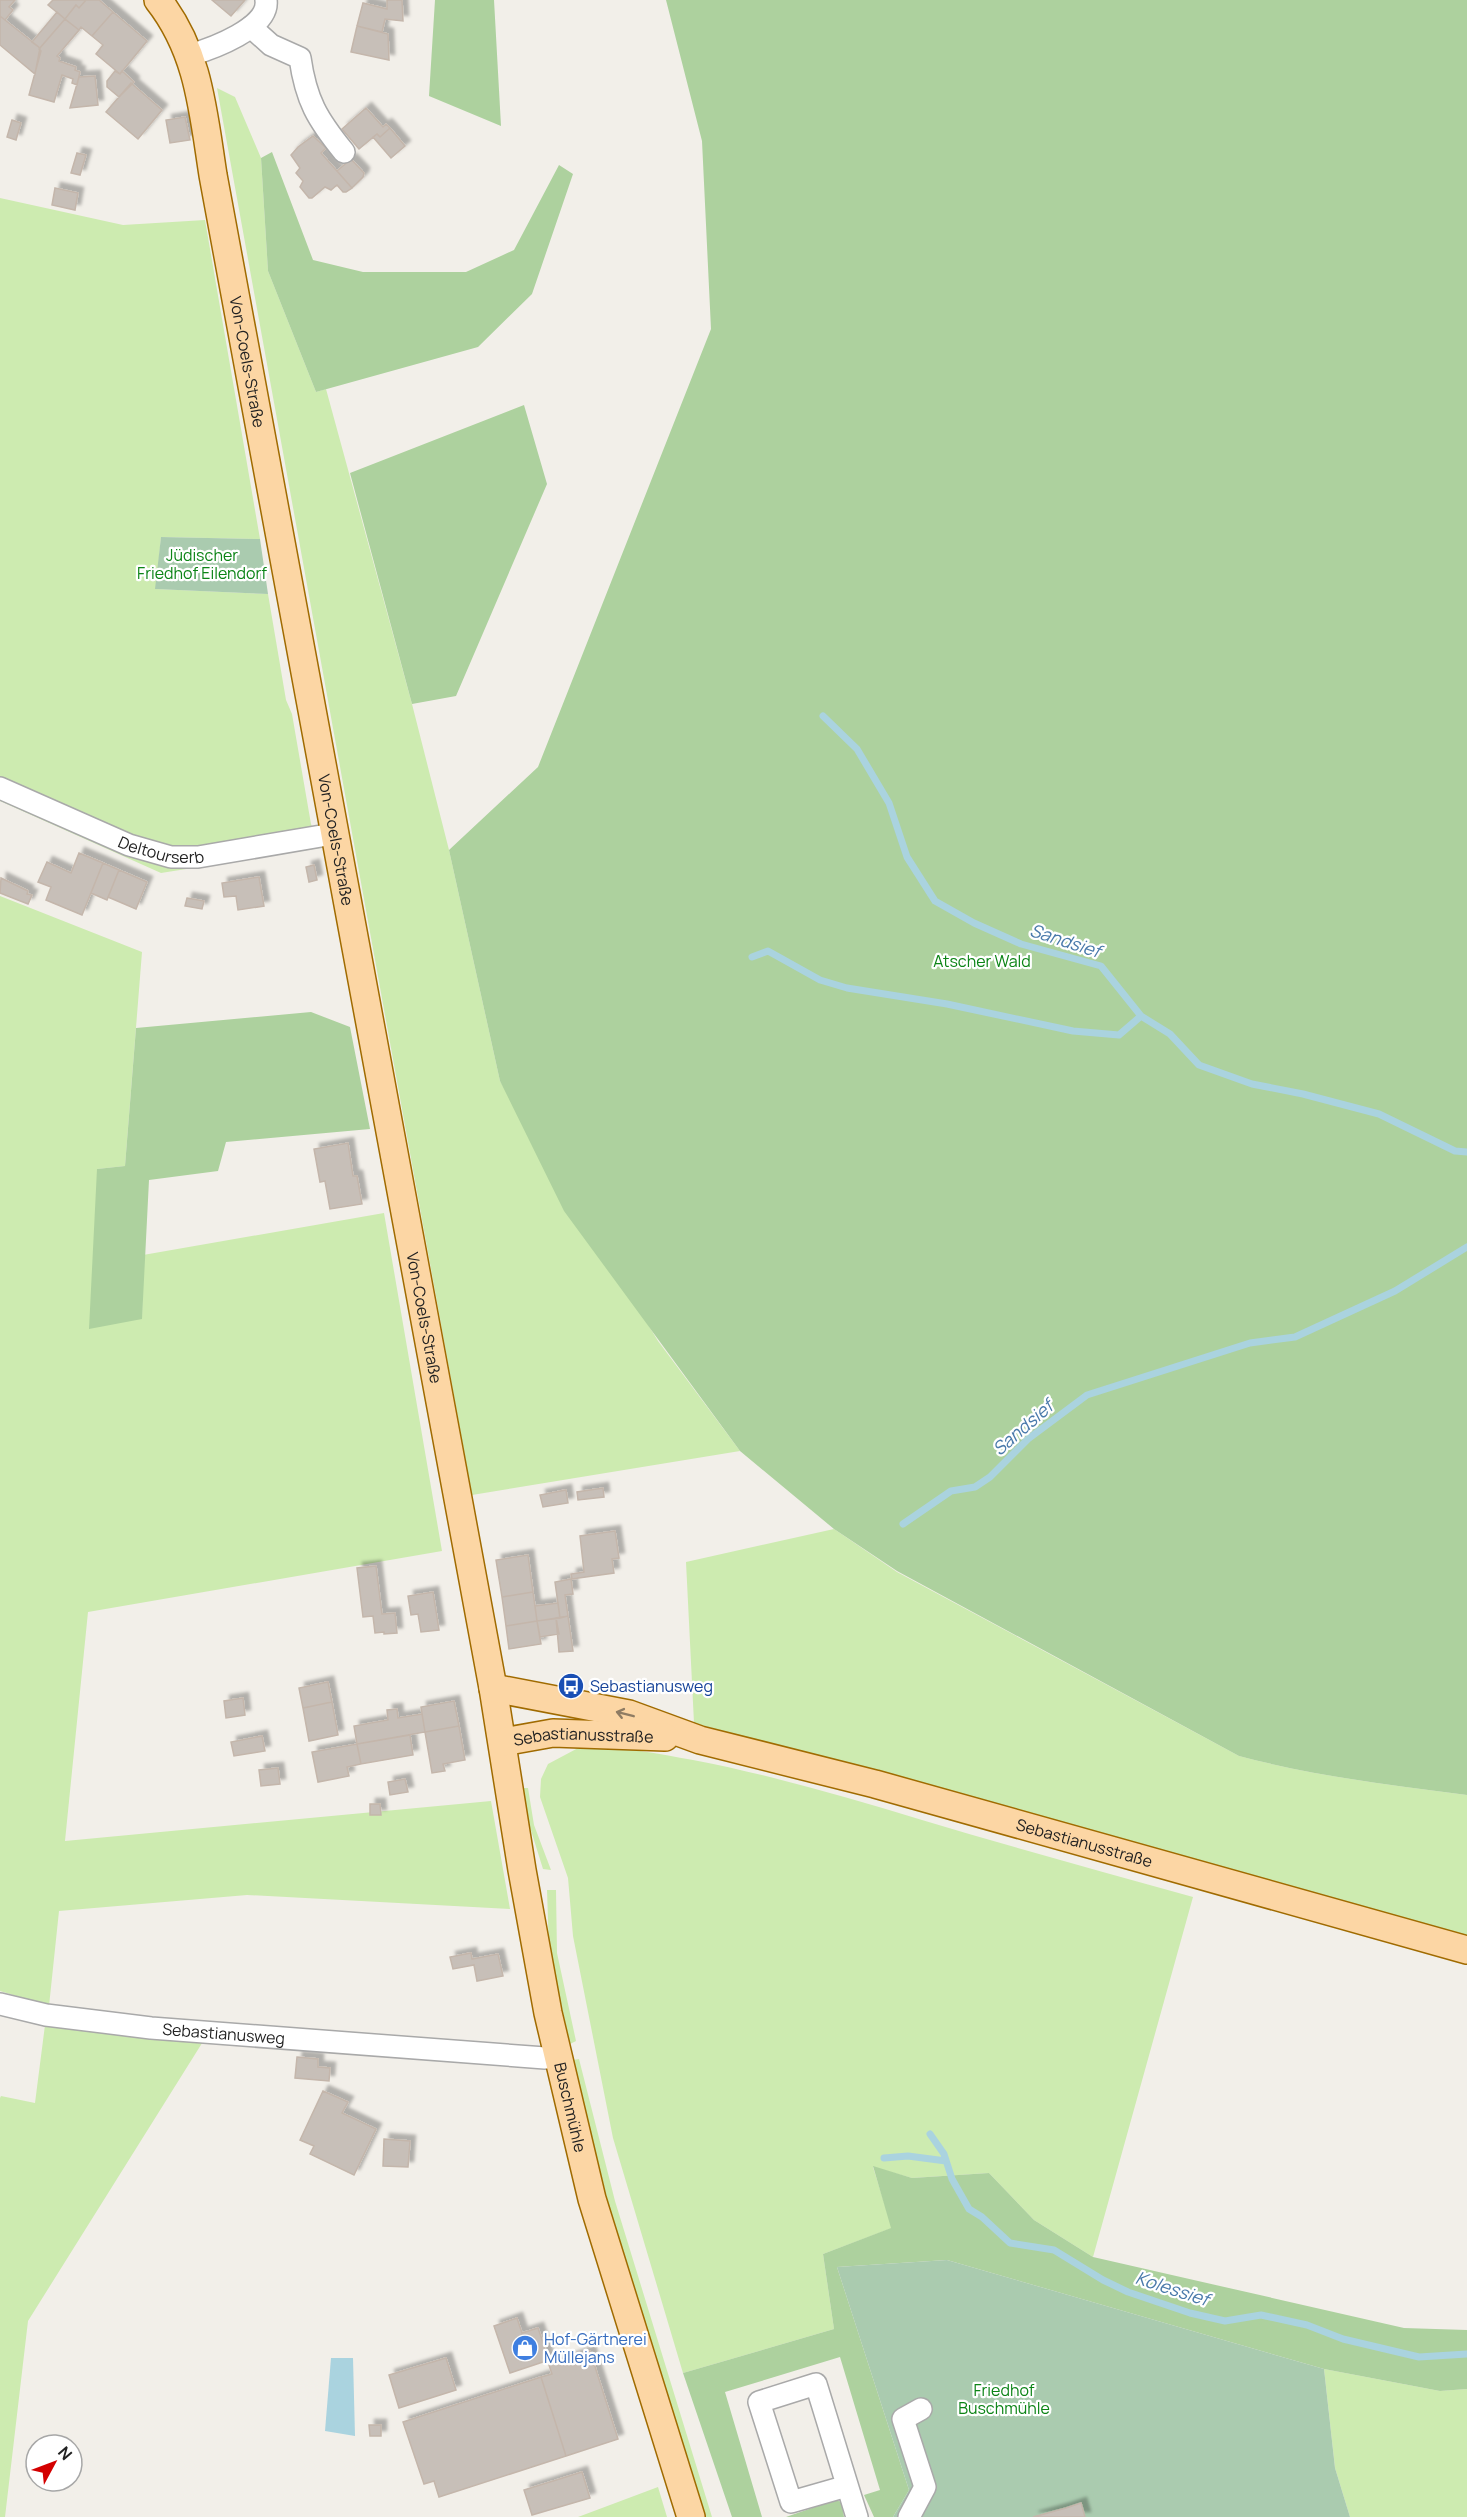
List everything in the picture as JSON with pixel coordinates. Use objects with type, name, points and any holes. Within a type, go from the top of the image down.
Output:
[{"type":"main road","name":"Von-Coels-Straße","points":[[158,0],[174,21],[190,55],[201,99],[333,834],[493,1688]]},
{"type":"main road","name":"Sebastianusstraße","points":[[493,1688],[629,1714],[700,1740],[875,1784],[1467,1950]]},
{"type":"main road","name":"Buschmühle","points":[[493,1688],[522,1870],[558,2056],[592,2199],[691,2517]]},
{"type":"main road","name":"Sebastianusstraße","points":[[503,1742],[553,1733],[622,1734],[700,1740]]},
{"type":"street","points":[[190,55],[213,48],[251,27],[261,18],[267,6],[266,0]]},
{"type":"street","points":[[251,27],[271,45],[300,58],[305,89],[314,110],[344,152]]},
{"type":"street","name":"Deltourserb","points":[[0,788],[129,845],[171,857],[198,857],[333,834]]},
{"type":"street","name":"Sebastianusweg","points":[[0,2004],[46,2015],[151,2028],[544,2058],[558,2056]]},
{"type":"street","points":[[847,2486],[790,2502],[759,2402],[816,2384],[857,2517]]},
{"type":"street","points":[[909,2517],[925,2487],[903,2418],[921,2409]]},
{"type":"green space","points":[[435,0],[494,0],[501,126],[429,96]]},
{"type":"green space","name":"Atscher Wald","points":[[666,0],[1467,0],[1467,1795],[1381,1784],[1239,1756],[897,1571],[834,1529],[740,1451],[564,1211],[500,1081],[449,850],[538,767],[711,329],[702,141]]},
{"type":"green space","points":[[217,88],[235,97],[261,158],[268,271],[316,392],[326,389],[412,704],[449,850],[500,1081],[658,1341],[740,1451],[472,1495]]},
{"type":"green space","points":[[272,152],[313,260],[363,272],[466,272],[514,250],[559,165],[573,174],[532,294],[478,347],[316,392],[268,271],[261,158]]},
{"type":"green space","points":[[0,198],[123,225],[205,220],[260,539],[161,537],[156,589],[268,594],[311,824],[320,848],[161,873],[0,801]]},
{"type":"green space","points":[[524,405],[547,484],[456,696],[412,704],[350,473]]},
{"type":"green space","name":"Jüdischer Friedhof Eilendorf","points":[[161,537],[260,539],[268,594],[155,589]]},
{"type":"green space","points":[[0,896],[142,952],[125,1166],[97,1169],[142,1318],[143,1255],[384,1213],[442,1551],[88,1612],[65,1841],[491,1801],[510,1909],[247,1895],[59,1911],[49,2006],[0,1991]]},
{"type":"green space","points":[[311,1012],[350,1027],[370,1129],[226,1142],[218,1171],[149,1180],[142,1319],[89,1329],[97,1169],[125,1166],[136,1028]]},
{"type":"green space","points":[[834,1529],[897,1572],[1239,1756],[1381,1784],[1467,1795],[1467,1939],[694,1723],[686,1562]]},
{"type":"green space","points":[[580,1747],[651,1753],[751,1772],[1193,1897],[1093,2257],[1034,2220],[989,2173],[912,2178],[873,2167],[892,2228],[823,2254],[834,2329],[683,2373],[613,2138],[573,1936],[568,1878],[540,1797],[541,1779],[548,1764]]},
{"type":"green space","points":[[524,1788],[528,1788],[534,1825],[551,1870],[543,1869],[524,1808]]},
{"type":"green space","points":[[547,1890],[556,1890],[557,1953],[576,2041],[570,2044],[549,1949]]},
{"type":"green space","points":[[45,2025],[204,2040],[28,2321],[5,2517],[0,2517],[0,2098],[1,2096],[35,2103]]},
{"type":"green space","points":[[579,2059],[615,2201],[712,2517],[704,2517],[609,2206],[573,2060]]},
{"type":"green space","points":[[873,2166],[912,2178],[989,2173],[1034,2220],[1093,2257],[1404,2328],[1467,2330],[1467,2389],[1440,2391],[1324,2369],[947,2260],[837,2267],[909,2490],[893,2517],[874,2517],[864,2495],[880,2490],[840,2357],[725,2392],[762,2517],[732,2517],[683,2373],[834,2329],[823,2254],[891,2228]]},
{"type":"green space","name":"Friedhof Buschmühle","points":[[947,2260],[1324,2369],[1335,2468],[1350,2517],[893,2517],[909,2490],[837,2267]]},
{"type":"green space","points":[[1324,2369],[1440,2391],[1467,2389],[1467,2517],[1350,2517],[1335,2468]]},
{"type":"green space","points":[[658,2487],[667,2517],[578,2517]]},
{"type":"green space","points":[[835,2500],[842,2502],[844,2517],[786,2517]]},
{"type":"water","points":[[331,2358],[353,2358],[355,2436],[325,2431]]},
{"type":"building","points":[[0,0],[15,0],[9,7],[13,10],[5,20],[0,16]]},
{"type":"building","points":[[53,0],[86,0],[79,8],[76,5],[65,19],[48,5]]},
{"type":"building","points":[[86,0],[99,0],[113,12],[92,36],[81,27],[79,30],[65,19],[76,5],[79,8]]},
{"type":"building","points":[[212,0],[245,0],[231,16]]},
{"type":"building","points":[[387,0],[402,0],[403,21],[385,19],[382,32],[357,26],[363,3],[387,9]]},
{"type":"building","points":[[57,12],[65,19],[40,48],[32,42]]},
{"type":"building","points":[[113,12],[147,41],[120,74],[96,54],[103,45],[92,36]]},
{"type":"building","points":[[0,16],[40,48],[35,74],[0,45]]},
{"type":"building","points":[[65,19],[79,30],[57,56],[60,58],[59,61],[76,67],[75,70],[80,72],[77,85],[72,83],[73,79],[62,75],[54,102],[29,95],[41,51],[39,49]]},
{"type":"building","points":[[357,26],[388,34],[389,60],[351,52]]},
{"type":"building","points":[[115,71],[120,74],[122,71],[134,82],[119,97],[107,87],[107,81]]},
{"type":"building","points":[[95,76],[98,105],[70,108],[79,77]]},
{"type":"building","points":[[131,83],[162,110],[138,139],[106,112]]},
{"type":"building","points":[[366,108],[383,127],[386,124],[390,128],[380,137],[377,134],[359,149],[342,129]]},
{"type":"building","points":[[185,117],[190,140],[170,143],[166,120]]},
{"type":"building","points":[[12,120],[21,123],[16,140],[7,137]]},
{"type":"building","points":[[390,128],[405,146],[391,158],[373,137],[377,134],[380,137]]},
{"type":"building","points":[[313,136],[326,148],[321,153],[352,188],[346,192],[343,192],[337,185],[331,190],[325,187],[309,198],[300,187],[303,181],[296,173],[300,168],[291,155]]},
{"type":"building","points":[[77,153],[86,155],[80,175],[71,173]]},
{"type":"building","points":[[351,159],[364,173],[352,188],[337,171]]},
{"type":"building","points":[[55,188],[78,193],[75,210],[52,205]]},
{"type":"building","points":[[79,853],[103,863],[82,915],[46,900],[51,887],[38,882],[47,862],[71,873]]},
{"type":"building","points":[[103,863],[119,870],[107,900],[91,893]]},
{"type":"building","points":[[314,865],[317,880],[309,882],[306,867]]},
{"type":"building","points":[[119,870],[147,882],[136,909],[108,897]]},
{"type":"building","points":[[259,877],[264,906],[238,910],[236,896],[224,897],[222,883]]},
{"type":"building","points":[[1,878],[28,891],[27,894],[32,895],[28,904],[0,893]]},
{"type":"building","points":[[187,898],[204,901],[202,909],[185,906]]},
{"type":"building","points":[[348,1143],[353,1176],[357,1176],[362,1204],[330,1209],[325,1181],[320,1182],[314,1149]]},
{"type":"building","points":[[603,1488],[604,1497],[578,1500],[577,1492]]},
{"type":"building","points":[[566,1490],[568,1503],[543,1507],[540,1495]]},
{"type":"building","points":[[615,1531],[619,1558],[612,1559],[614,1573],[572,1579],[571,1574],[584,1572],[580,1536]]},
{"type":"building","points":[[528,1555],[533,1592],[502,1597],[496,1560]]},
{"type":"building","points":[[376,1566],[382,1614],[395,1613],[397,1633],[375,1633],[373,1616],[363,1617],[357,1568]]},
{"type":"building","points":[[571,1579],[573,1594],[565,1595],[568,1616],[560,1618],[555,1582]]},
{"type":"building","points":[[433,1592],[439,1630],[421,1632],[418,1614],[411,1615],[408,1596]]},
{"type":"building","points":[[533,1592],[537,1621],[506,1626],[502,1597]]},
{"type":"building","points":[[558,1603],[560,1618],[537,1621],[535,1606]]},
{"type":"building","points":[[568,1616],[573,1651],[559,1652],[556,1618]]},
{"type":"building","points":[[556,1618],[559,1634],[540,1637],[537,1621]]},
{"type":"building","points":[[537,1621],[541,1644],[509,1649],[506,1626]]},
{"type":"building","points":[[328,1682],[332,1702],[303,1708],[299,1688]]},
{"type":"building","points":[[243,1698],[245,1715],[226,1718],[224,1701]]},
{"type":"building","points":[[454,1701],[459,1726],[425,1732],[421,1707]]},
{"type":"building","points":[[332,1702],[338,1735],[309,1741],[303,1708]]},
{"type":"building","points":[[397,1709],[398,1718],[422,1714],[425,1732],[357,1744],[354,1726],[388,1720],[387,1710]]},
{"type":"building","points":[[459,1726],[465,1760],[443,1764],[445,1771],[432,1773],[425,1732]]},
{"type":"building","points":[[410,1735],[413,1755],[361,1764],[357,1744]]},
{"type":"building","points":[[262,1736],[265,1751],[234,1756],[231,1742]]},
{"type":"building","points":[[357,1744],[361,1764],[347,1767],[349,1776],[318,1782],[312,1752]]},
{"type":"building","points":[[278,1768],[280,1784],[261,1786],[259,1770]]},
{"type":"building","points":[[405,1779],[408,1792],[390,1795],[388,1782]]},
{"type":"building","points":[[370,1804],[380,1804],[381,1815],[370,1815]]},
{"type":"building","points":[[471,1953],[472,1959],[498,1954],[503,1976],[477,1981],[474,1965],[453,1969],[450,1957]]},
{"type":"building","points":[[297,2057],[318,2059],[318,2067],[330,2068],[329,2081],[295,2078]]},
{"type":"building","points":[[323,2091],[348,2102],[342,2113],[376,2129],[354,2175],[310,2154],[314,2146],[300,2140]]},
{"type":"building","points":[[384,2139],[410,2141],[408,2167],[383,2166]]},
{"type":"building","points":[[517,2318],[522,2333],[538,2328],[549,2360],[510,2373],[494,2326]]},
{"type":"building","points":[[590,2351],[618,2439],[566,2456],[541,2377],[552,2374],[549,2365]]},
{"type":"building","points":[[446,2358],[456,2390],[399,2408],[389,2375]]},
{"type":"building","points":[[541,2377],[566,2456],[439,2497],[434,2481],[424,2484],[403,2422]]},
{"type":"building","points":[[369,2425],[381,2425],[381,2436],[370,2436]]},
{"type":"building","points":[[582,2472],[590,2498],[532,2515],[524,2490]]},
{"type":"building","points":[[1081,2503],[1085,2517],[1033,2517],[1066,2508]]},
{"type":"waterway","name":"Sandsief","points":[[823,716],[857,749],[889,803],[907,857],[935,901],[974,923],[1021,944],[1101,966],[1141,1016],[1170,1034],[1199,1065],[1252,1084],[1303,1094],[1379,1114],[1455,1151],[1467,1152]]},
{"type":"waterway","points":[[752,957],[768,951],[820,980],[847,988],[947,1004],[1073,1031],[1119,1035],[1141,1016]]},
{"type":"waterway","name":"Sandsief","points":[[903,1524],[951,1491],[975,1487],[990,1477],[1028,1439],[1087,1395],[1250,1343],[1295,1337],[1395,1291],[1467,1247]]},
{"type":"waterway","name":"Kolessief","points":[[930,2134],[944,2154],[952,2179],[969,2209],[982,2217],[1010,2243],[1054,2250],[1103,2280],[1128,2292],[1190,2313],[1225,2321],[1261,2315],[1307,2325],[1343,2339],[1419,2357],[1467,2354]]},
{"type":"waterway","points":[[884,2158],[908,2156],[946,2161]]},
{"type":"place","name":"Sebastianusweg","points":[[571,1686]]},
{"type":"place","name":"Hof-Gärtnerei Müllejans","points":[[525,2348]]}]
